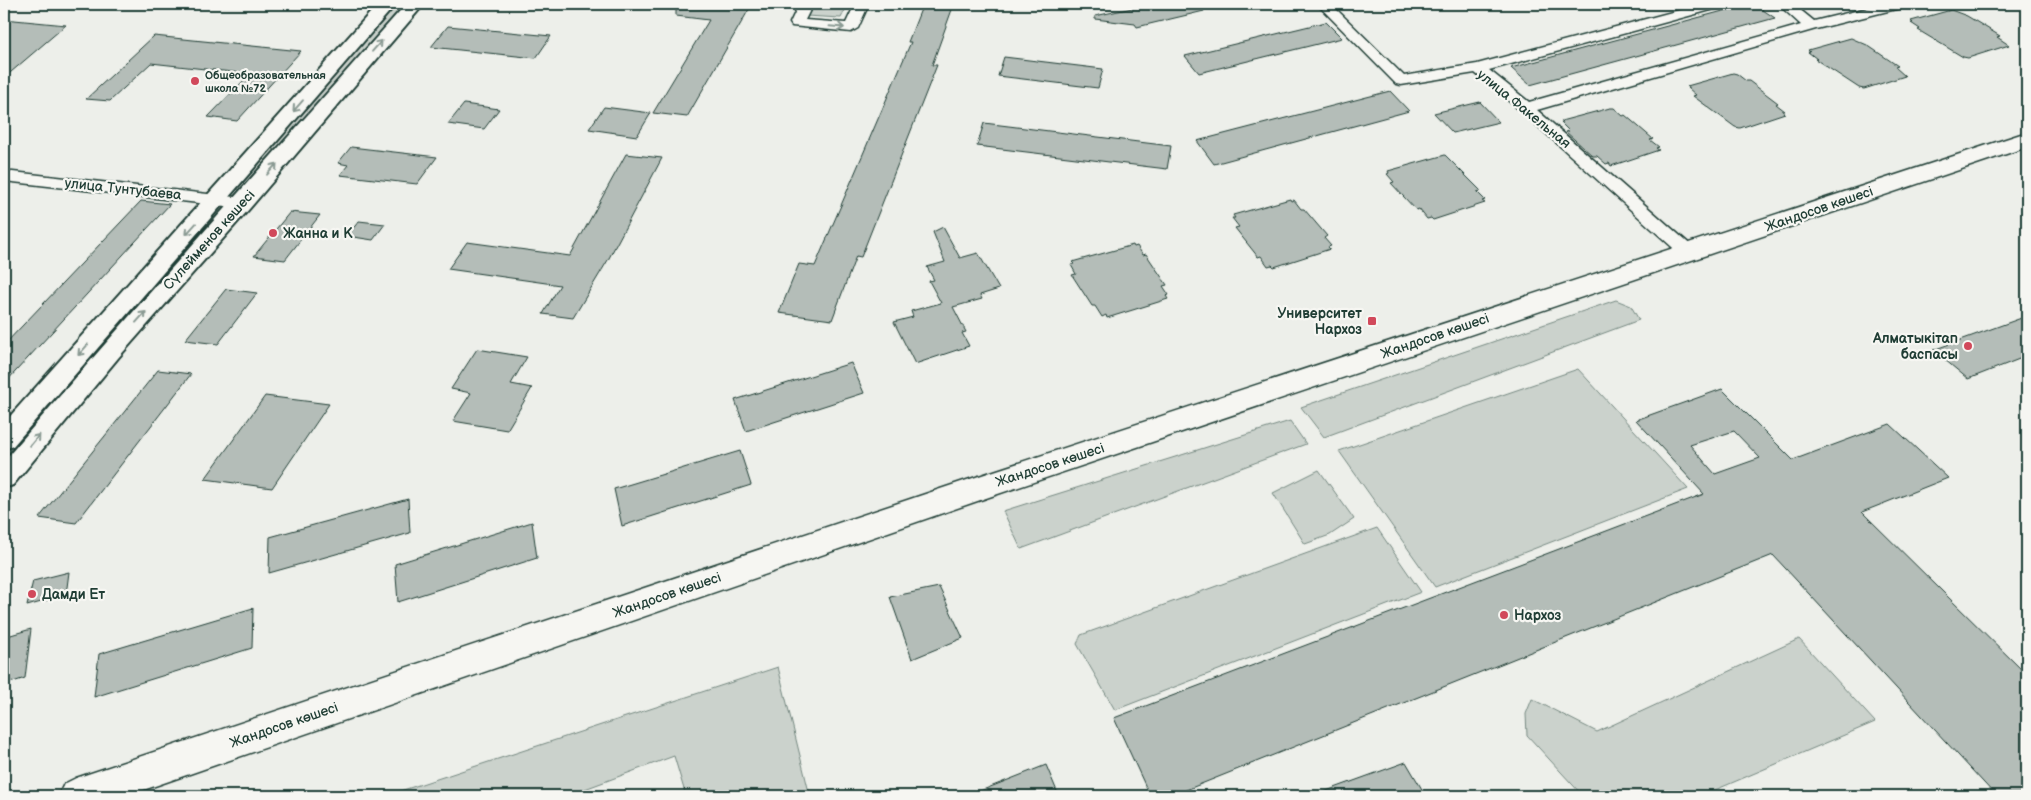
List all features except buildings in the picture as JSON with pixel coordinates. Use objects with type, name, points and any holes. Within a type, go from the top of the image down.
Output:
[{"type":"main road","name":"Жандосов көшесі","points":[[76,796],[991,484],[2027,139]]},
{"type":"street","name":"Сүлейменов көшесі","points":[[4,439],[387,4]]},
{"type":"street","name":"Сүлейменов көшесі","points":[[4,478],[110,352],[243,203],[415,4]]},
{"type":"street","points":[[806,4],[797,23],[851,28],[862,4]]},
{"type":"street","name":"улица Факельная","points":[[1324,4],[1401,81],[1478,68],[1526,108],[1688,252]]},
{"type":"street","points":[[1478,68],[1717,4]]},
{"type":"street","points":[[1785,4],[1811,26]]},
{"type":"street","points":[[1526,108],[1811,26],[1900,4]]},
{"type":"street","name":"улица Тунтубаева","points":[[4,176],[243,203]]},
{"type":"shaded area","points":[[813,4],[848,4],[841,18],[806,16]]},
{"type":"shaded area","points":[[394,6],[407,7],[247,190],[232,189]]},
{"type":"shaded area","points":[[219,205],[233,208],[4,471],[4,459],[32,427],[83,358]]},
{"type":"shaded area","points":[[1616,300],[1631,306],[1639,320],[1324,437],[1301,407]]},
{"type":"shaded area","points":[[1578,369],[1688,489],[1435,587],[1339,451]]},
{"type":"shaded area","points":[[1290,421],[1306,444],[1021,549],[1003,511]]},
{"type":"shaded area","points":[[1319,470],[1354,519],[1330,535],[1305,544],[1273,493]]},
{"type":"shaded area","points":[[1377,528],[1421,592],[1115,710],[1077,644],[1081,635]]},
{"type":"shaded area","points":[[1799,639],[1875,722],[1701,796],[1583,796],[1527,735],[1526,714],[1532,699],[1597,732]]},
{"type":"shaded area","points":[[778,667],[810,796],[686,796],[674,756],[566,796],[385,796]]},
{"type":"place","name":"Общеобразовательная школа №72","points":[[195,81]]},
{"type":"place","name":"Жанна и К","points":[[273,233]]},
{"type":"place","name":"Университет Нархоз","points":[[1372,321]]},
{"type":"place","name":"Алматыкітап баспасы","points":[[1968,346]]},
{"type":"place","name":"Дамди Ет","points":[[32,594]]},
{"type":"place","name":"Нархоз","points":[[1504,615]]}]
